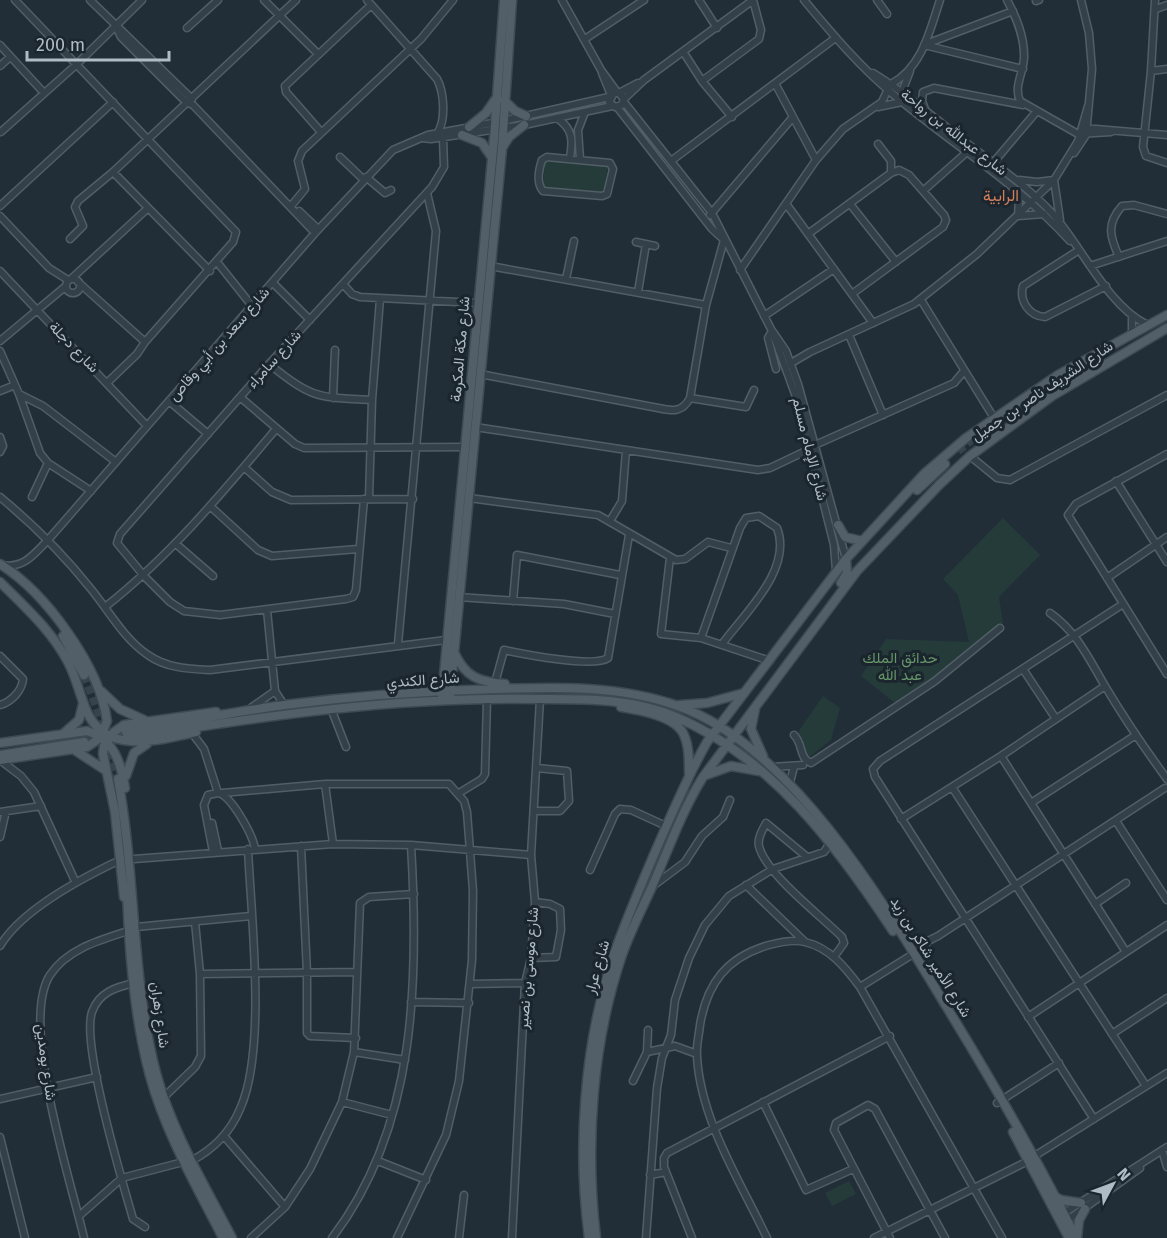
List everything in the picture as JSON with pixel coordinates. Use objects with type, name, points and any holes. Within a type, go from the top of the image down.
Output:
[{"type":"main road","name":"شارع مكة المكرمة","points":[[446,695],[446,640],[491,156],[498,126],[504,0]]},
{"type":"main road","name":"شارع مكة المكرمة","points":[[500,100],[512,0]]},
{"type":"main road","points":[[469,127],[500,100],[525,121],[509,137],[502,148]]},
{"type":"main road","name":"شارع مكة المكرمة","points":[[446,695],[454,652],[502,148],[498,126]]},
{"type":"main road","points":[[462,135],[482,143],[491,156]]},
{"type":"main road","name":"شارع الشريف ناصر بن جميل","points":[[719,724],[770,661],[836,571],[924,474],[994,418],[1058,375],[1146,324],[1167,315]]},
{"type":"main road","name":"شارع الشريف ناصر بن جميل","points":[[734,734],[857,571],[917,506],[970,456],[1052,396],[1167,328]]},
{"type":"main road","name":"شارع الشريف ناصر بن جميل","points":[[894,508],[958,451]]},
{"type":"main road","points":[[838,525],[845,537],[862,541]]},
{"type":"main road","points":[[837,597],[837,591],[848,573],[846,559]]},
{"type":"main road","points":[[1,566],[22,582],[62,626],[95,683],[106,713],[103,754],[115,812],[131,927]]},
{"type":"main road","points":[[0,579],[51,627],[82,676],[56,626],[1,566]]},
{"type":"main road","points":[[0,579],[54,639],[69,663],[88,713],[118,756],[125,787],[134,859],[135,916]]},
{"type":"main road","points":[[454,652],[468,675],[481,681],[535,688]]},
{"type":"main road","points":[[95,683],[120,709],[150,722]]},
{"type":"main road","name":"شارع الكندي","points":[[126,735],[285,709],[535,688],[608,690],[677,705],[719,724]]},
{"type":"main road","points":[[677,705],[707,703],[744,693]]},
{"type":"main road","points":[[63,735],[82,714],[82,694]]},
{"type":"main road","name":"شارع الكندي","points":[[285,709],[332,711],[446,695],[487,699],[598,700],[637,704],[663,712],[712,735]]},
{"type":"main road","points":[[598,700],[613,706],[647,713],[678,725],[686,741],[689,775]]},
{"type":"main road","points":[[0,760],[76,751],[124,725],[252,707],[285,709]]},
{"type":"main road","points":[[703,777],[731,765],[767,768],[751,729],[755,707]]},
{"type":"main road","points":[[0,743],[87,731],[105,737],[140,742],[256,722],[285,709]]},
{"type":"main road","name":"شارع الأمير شاكر بن زيد","points":[[719,724],[734,734],[767,768],[805,813],[830,843],[911,954],[999,1102],[1062,1219],[1076,1238]]},
{"type":"main road","name":"شارع عرار","points":[[589,1238],[585,1110],[592,1040],[620,936],[689,775],[719,724]]},
{"type":"main road","name":"شارع عرار","points":[[596,1238],[592,1165],[595,1088],[601,1045],[622,954],[689,801],[734,734]]},
{"type":"main road","name":"شارع الأمير شاكر بن زيد","points":[[712,735],[767,768],[789,786],[847,852],[908,944],[911,954]]},
{"type":"main road","points":[[125,787],[126,769],[134,753],[158,739]]},
{"type":"main road","points":[[0,748],[84,740],[0,755]]},
{"type":"main road","points":[[76,751],[105,770]]},
{"type":"main road","name":"شارع زهران","points":[[223,1238],[187,1161],[150,1077],[135,982],[116,780],[135,916],[131,927],[146,1023],[163,1098],[187,1161],[231,1238]]},
{"type":"main road","name":"شارع الأمير شاكر بن زيد","points":[[1030,1159],[1054,1196],[1069,1238]]},
{"type":"main road","points":[[1054,1196],[1083,1206],[1076,1238]]},
{"type":"street","points":[[15,0],[234,229],[235,240],[210,271],[145,342],[135,357],[108,382]]},
{"type":"street","points":[[90,0],[116,27],[121,37],[317,231]]},
{"type":"street","points":[[1,132],[77,64],[142,0]]},
{"type":"street","points":[[187,28],[218,0]]},
{"type":"street","points":[[264,0],[318,54]]},
{"type":"street","points":[[70,239],[83,223],[75,205],[189,103],[191,96],[296,0]]},
{"type":"street","points":[[293,208],[306,185],[299,156],[321,132],[411,49],[438,21],[453,0]]},
{"type":"street","points":[[562,0],[614,94]]},
{"type":"street","points":[[585,39],[644,0]]},
{"type":"street","points":[[699,0],[717,28]]},
{"type":"street","points":[[525,121],[614,94],[644,80],[753,0],[761,30],[759,39],[702,81]]},
{"type":"street","name":"شارع عبدالله بن رواحة","points":[[804,0],[834,39],[889,86],[902,102],[968,152],[1014,182]]},
{"type":"street","name":"شارع عبدالله بن رواحة","points":[[809,0],[817,15]]},
{"type":"street","points":[[877,0],[887,14]]},
{"type":"street","points":[[902,92],[911,68],[924,45],[940,0]]},
{"type":"street","points":[[1007,0],[1022,38],[1023,69],[1017,93],[1023,105]]},
{"type":"street","points":[[789,365],[803,355],[921,300],[977,254],[1054,180],[1084,132],[1089,109],[1091,50],[1081,0]]},
{"type":"street","points":[[1155,0],[1143,152],[1146,156],[1167,163]]},
{"type":"street","points":[[321,132],[286,92],[285,86],[369,2],[439,82],[443,123],[441,135]]},
{"type":"street","points":[[1156,9],[1167,5]]},
{"type":"street","points":[[924,45],[1013,11]]},
{"type":"street","points":[[116,27],[127,33],[191,96]]},
{"type":"street","points":[[671,161],[776,85],[834,39]]},
{"type":"street","points":[[0,45],[44,93]]},
{"type":"street","points":[[924,45],[1023,69]]},
{"type":"street","points":[[684,52],[702,81],[732,117]]},
{"type":"street","points":[[0,66],[10,57]]},
{"type":"street","points":[[740,270],[816,160],[843,129],[882,102],[889,86],[911,68]]},
{"type":"street","points":[[1151,71],[1167,69]]},
{"type":"street","points":[[498,126],[557,118],[615,106],[644,80]]},
{"type":"street","points":[[776,85],[816,160]]},
{"type":"street","name":"شارع عبدالله بن رواحة","points":[[889,86],[902,92],[993,163],[1061,223],[1106,286],[1132,314],[1146,324]]},
{"type":"street","points":[[927,112],[921,96],[929,88],[1023,105],[1084,132],[1167,135]]},
{"type":"street","name":"شارع الإمام مسلم","points":[[614,94],[631,107],[712,213],[789,365]]},
{"type":"street","name":"شارع الإمام مسلم","points":[[614,94],[615,106],[706,220],[724,239]]},
{"type":"street","points":[[0,206],[113,102]]},
{"type":"street","points":[[874,108],[902,102]]},
{"type":"street","points":[[1089,109],[1094,123],[1111,132]]},
{"type":"street","points":[[993,163],[1037,111]]},
{"type":"street","points":[[580,159],[578,130],[585,112]]},
{"type":"street","points":[[706,220],[793,117]]},
{"type":"street","points":[[557,118],[566,125],[572,137],[570,158]]},
{"type":"street","points":[[443,123],[447,131]]},
{"type":"street","name":"شارع سعد بن أبي وقاص","points":[[441,135],[447,131],[469,127],[498,126]]},
{"type":"street","name":"شارع سعد بن أبي وقاص","points":[[26,562],[48,540],[317,231],[393,150],[422,138],[462,135],[498,126]]},
{"type":"street","points":[[1084,132],[1103,129]]},
{"type":"street","name":"شارع سامراء","points":[[144,576],[119,548],[117,539],[269,364],[427,193],[444,167],[441,135]]},
{"type":"street","points":[[878,144],[892,163],[891,173]]},
{"type":"street","points":[[923,191],[968,152]]},
{"type":"street","points":[[340,157],[385,193],[390,190]]},
{"type":"street","points":[[570,158],[608,162],[612,165],[605,195],[545,192],[540,188],[539,175],[543,159],[570,158]]},
{"type":"street","points":[[808,234],[891,173],[899,170],[906,172],[945,217],[946,223],[852,294]]},
{"type":"street","points":[[113,172],[210,271]]},
{"type":"street","points":[[1018,216],[1019,200],[1014,182],[1054,180]]},
{"type":"street","points":[[1054,180],[1061,223]]},
{"type":"street","points":[[398,644],[436,231],[427,193]]},
{"type":"street","name":"شارع عبدالله بن رواحة","points":[[1035,200],[1079,250]]},
{"type":"street","points":[[850,204],[896,262]]},
{"type":"street","points":[[787,205],[873,323]]},
{"type":"street","points":[[1119,257],[1109,232],[1110,225],[1122,206],[1134,205],[1167,214]]},
{"type":"street","points":[[0,341],[54,295],[72,284],[82,268],[147,209]]},
{"type":"street","points":[[1018,216],[1035,213],[1046,215]]},
{"type":"street","points":[[0,216],[49,268],[59,283],[72,284],[96,298],[145,342]]},
{"type":"street","points":[[480,374],[674,411],[682,409],[690,398],[706,305],[724,239]]},
{"type":"street","points":[[566,279],[574,241]]},
{"type":"street","points":[[636,242],[655,246]]},
{"type":"street","points":[[1090,266],[1167,242]]},
{"type":"street","points":[[638,292],[646,244]]},
{"type":"street","points":[[1079,250],[1023,286],[1021,293],[1026,306],[1037,316],[1045,317],[1106,286]]},
{"type":"street","points":[[217,262],[252,306]]},
{"type":"street","points":[[490,266],[706,305]]},
{"type":"street","points":[[764,316],[834,269]]},
{"type":"street","name":"شارع دجلة","points":[[0,271],[108,382],[147,426]]},
{"type":"street","points":[[273,283],[310,320]]},
{"type":"street","points":[[343,284],[356,296],[477,303]]},
{"type":"street","points":[[144,576],[170,602],[184,611],[220,615],[353,597],[356,590],[358,549],[367,499],[380,299]]},
{"type":"street","points":[[921,300],[994,418]]},
{"type":"street","points":[[1132,314],[1132,332]]},
{"type":"street","points":[[772,331],[768,338],[777,369]]},
{"type":"street","name":"شارع الإمام مسلم","points":[[772,331],[786,351],[846,559]]},
{"type":"street","points":[[849,335],[883,416]]},
{"type":"street","points":[[333,398],[335,350]]},
{"type":"street","points":[[0,351],[19,394],[35,443],[48,463],[90,491]]},
{"type":"street","points":[[786,351],[803,355]]},
{"type":"street","points":[[269,364],[308,393],[333,398],[372,400]]},
{"type":"street","points":[[475,427],[758,470],[770,468],[954,383],[964,371]]},
{"type":"street","points":[[0,392],[15,384]]},
{"type":"street","points":[[690,398],[746,407],[754,390]]},
{"type":"street","points":[[19,394],[42,406],[116,462]]},
{"type":"street","points":[[970,456],[997,478],[1010,480],[1167,395]]},
{"type":"street","points":[[240,397],[276,429],[304,448],[465,447]]},
{"type":"street","points":[[169,401],[208,434]]},
{"type":"street","points":[[105,607],[144,576],[176,544],[276,429]]},
{"type":"street","points":[[0,437],[3,446],[0,452]]},
{"type":"street","name":"شارع الإمام مسلم","points":[[812,447],[834,545],[836,571]]},
{"type":"street","points":[[610,521],[622,501],[626,450]]},
{"type":"street","points":[[1167,454],[1076,504],[1068,515],[1167,673]]},
{"type":"street","points":[[32,497],[48,463]]},
{"type":"street","points":[[244,467],[258,482],[282,498],[299,500],[413,499]]},
{"type":"street","points":[[1116,481],[1167,562]]},
{"type":"street","points":[[0,497],[48,540],[132,642],[147,655],[164,663],[190,669],[210,670],[398,644],[446,640]]},
{"type":"street","points":[[468,498],[582,512],[610,521],[628,535],[670,558],[685,559],[708,542],[731,548]]},
{"type":"street","points":[[210,506],[267,555],[276,557],[358,549]]},
{"type":"street","points":[[700,638],[731,548],[743,523],[754,516],[770,521],[777,528],[781,547],[776,566],[723,643]]},
{"type":"street","points":[[495,683],[504,650],[572,660],[605,661],[610,654],[620,574],[628,535]]},
{"type":"street","points":[[1107,578],[1167,537]]},
{"type":"street","points":[[176,544],[213,576]]},
{"type":"street","points":[[513,600],[517,555],[620,574]]},
{"type":"street","points":[[670,558],[660,633],[723,643],[770,661]]},
{"type":"street","points":[[1,566],[13,566],[26,562],[22,582]]},
{"type":"street","points":[[459,597],[564,604],[615,614]]},
{"type":"street","points":[[1094,1119],[874,777],[873,770],[876,765],[1123,604]]},
{"type":"street","points":[[267,610],[275,692],[285,709]]},
{"type":"street","points":[[860,987],[1166,788],[1164,783],[1167,779],[1136,735],[1074,635],[1050,613]]},
{"type":"street","points":[[794,735],[799,740],[803,756],[808,762],[812,762],[935,681],[1000,628]]},
{"type":"street","points":[[0,656],[17,671],[22,679],[22,684],[11,699],[0,705]]},
{"type":"street","points":[[1023,669],[1056,719]]},
{"type":"street","points":[[901,819],[1001,756],[1105,686]]},
{"type":"street","points":[[252,707],[275,692]]},
{"type":"street","points":[[459,793],[485,774],[487,699]]},
{"type":"street","name":"شارع موسى بن نصير","points":[[512,1238],[525,983],[531,958],[535,902],[531,855],[536,811],[540,699]]},
{"type":"street","points":[[332,711],[346,747]]},
{"type":"street","points":[[192,733],[204,749],[220,793],[252,833],[255,849]]},
{"type":"street","points":[[1031,803],[1136,735]]},
{"type":"street","points":[[1001,756],[1126,952]]},
{"type":"street","points":[[17,759],[18,770],[35,792],[76,881]]},
{"type":"street","points":[[0,760],[21,776],[35,792],[55,833]]},
{"type":"street","points":[[767,768],[803,765]]},
{"type":"street","points":[[789,786],[794,767]]},
{"type":"street","points":[[536,811],[560,811],[569,801],[567,771],[537,768]]},
{"type":"street","points":[[325,784],[333,844]]},
{"type":"street","points":[[216,851],[205,800],[208,795],[325,784],[449,784],[459,793],[467,812],[473,891],[469,1003],[454,1109],[446,1135],[398,1238]]},
{"type":"street","points":[[952,787],[1146,1086]]},
{"type":"street","points":[[652,887],[685,862],[702,836],[723,817],[730,800]]},
{"type":"street","points":[[0,836],[3,811],[41,806]]},
{"type":"street","points":[[590,870],[615,814],[620,809],[631,810],[666,826]]},
{"type":"street","points":[[1116,821],[1167,900]]},
{"type":"street","points":[[807,857],[766,823],[758,843],[773,869],[842,937],[844,943],[834,957]]},
{"type":"street","points":[[646,1238],[657,1088],[681,979],[697,941],[716,909],[746,885],[773,869],[824,852],[830,843]]},
{"type":"street","points":[[134,859],[216,851],[333,844],[411,845],[531,855]]},
{"type":"street","points":[[332,1238],[378,1161],[405,1060],[416,943],[411,845]]},
{"type":"street","points":[[301,846],[308,973],[307,1033],[310,1036],[356,1038]]},
{"type":"street","points":[[79,1216],[122,1178],[187,1161],[213,1147],[224,1136],[241,1107],[251,1069],[254,973],[248,849]]},
{"type":"street","points":[[1,942],[25,919],[76,881],[120,860]]},
{"type":"street","points":[[1095,904],[1126,883]]},
{"type":"street","points":[[746,885],[805,942],[834,957],[860,987],[890,1036],[1002,1238]]},
{"type":"street","points":[[252,1238],[285,1207],[310,1169],[342,1102],[356,1038],[356,972],[362,900],[369,897],[414,894]]},
{"type":"street","points":[[531,958],[556,957],[561,930],[560,909],[550,904],[535,902]]},
{"type":"street","name":"شارع بومدين","points":[[84,1238],[49,1089],[39,1020],[46,982],[58,965],[77,951],[131,927],[251,916]]},
{"type":"street","points":[[163,1098],[195,1067],[201,1056],[200,974],[195,922]]},
{"type":"street","points":[[1029,1017],[1167,925]]},
{"type":"street","points":[[908,944],[917,946],[938,936]]},
{"type":"street","points":[[767,1238],[714,1128],[703,1089],[697,1054],[707,994],[725,968],[742,955],[761,947],[788,941],[805,942]]},
{"type":"street","points":[[200,974],[356,972]]},
{"type":"street","points":[[135,982],[108,991],[93,1009],[90,1033],[97,1077],[133,1219],[145,1227]]},
{"type":"street","points":[[470,984],[525,983]]},
{"type":"street","points":[[1112,1034],[1167,998]]},
{"type":"street","points":[[411,1002],[469,1003]]},
{"type":"street","points":[[633,1081],[647,1052],[648,1030]]},
{"type":"street","points":[[692,1238],[663,1162],[668,1153],[890,1036]]},
{"type":"street","points":[[647,1052],[681,1046],[697,1054]]},
{"type":"street","points":[[354,1052],[405,1060]]},
{"type":"street","points":[[999,1102],[1059,1063]]},
{"type":"street","points":[[874,1238],[889,1235],[932,1209],[1030,1159],[1167,1072]]},
{"type":"street","points":[[0,1099],[97,1077]]},
{"type":"street","points":[[342,1102],[392,1115]]},
{"type":"street","points":[[763,1102],[806,1190],[853,1169]]},
{"type":"street","points":[[889,1235],[853,1169],[834,1126],[852,1113],[872,1106],[932,1209],[945,1238]]},
{"type":"street","points":[[224,1136],[285,1207]]},
{"type":"street","points":[[0,1137],[25,1238]]},
{"type":"street","points":[[652,1147],[668,1153]]},
{"type":"street","points":[[1062,1219],[1165,1149],[1167,1167]]},
{"type":"street","points":[[378,1161],[426,1180]]},
{"type":"street","points":[[650,1175],[658,1171],[666,1172]]},
{"type":"street","points":[[459,1238],[464,1195]]},
{"type":"green space","points":[[545,161],[608,165],[604,193],[543,188]]},
{"type":"green space","name":"حدائق الملك عبد الله","points":[[1003,518],[1040,555],[999,597],[1003,623],[935,677],[895,703],[861,676],[886,639],[969,642],[958,595],[943,579]]},
{"type":"green space","points":[[823,696],[840,708],[831,740],[808,758],[798,732]]},
{"type":"green space","points":[[849,1181],[856,1194],[832,1206],[825,1193]]},
{"type":"tunnel","points":[[958,451],[990,426]]},
{"type":"tunnel","points":[[84,675],[106,733]]},
{"type":"tunnel","points":[[83,737],[98,735]]},
{"type":"tunnel","points":[[111,751],[118,779]]},
{"type":"district","name":"الرابية","points":[[1001,195]]}]
